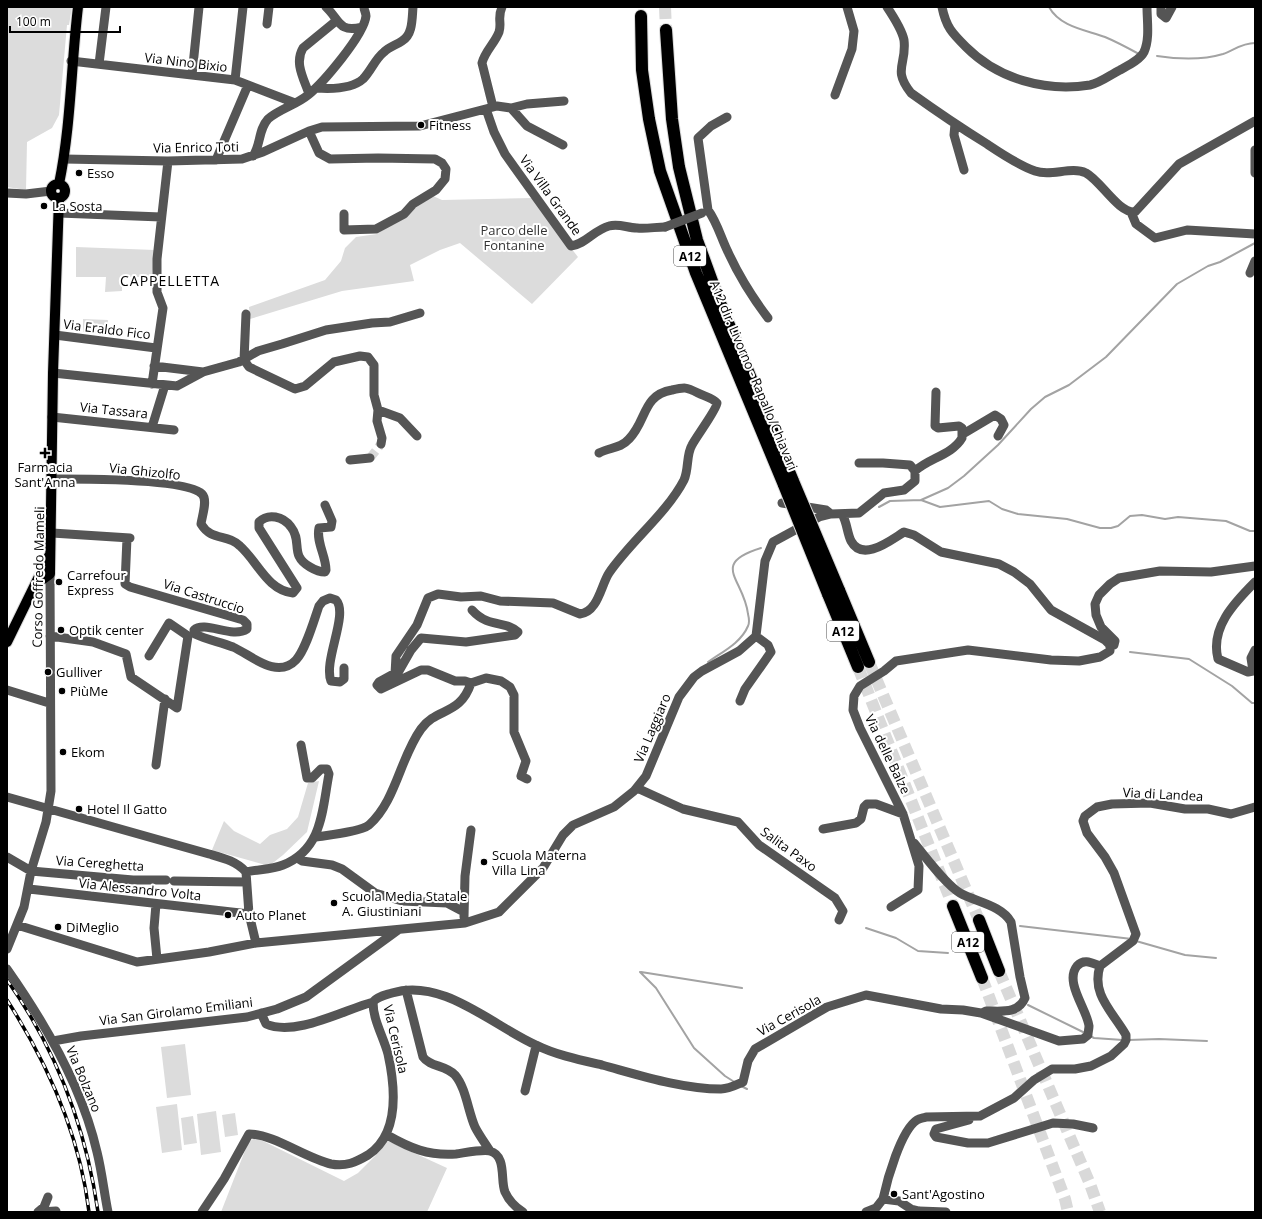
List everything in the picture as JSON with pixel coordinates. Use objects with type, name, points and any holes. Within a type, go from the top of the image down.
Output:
[{"type":"highway","name":"A12 dir. Livorno - Rapallo/Chiavari","points":[[641,16],[643,77],[649,119],[660,171],[696,273],[788,483],[863,665]]},
{"type":"highway","name":"A12","points":[[666,30],[673,126],[679,167],[697,240],[788,483]]},
{"type":"highway","name":"A12","points":[[954,906],[982,978]]},
{"type":"highway","name":"A12","points":[[979,920],[999,971]]},
{"type":"main road","points":[[59,184],[64,159],[71,61],[78,7]]},
{"type":"main road","points":[[59,184],[65,188],[66,192],[59,198],[53,196],[51,191],[53,186],[59,184]]},
{"type":"main road","name":"Corso Goffredo Mameli","points":[[50,574],[52,533],[53,373],[59,198]]},
{"type":"main road","points":[[7,642],[50,554]]},
{"type":"main road","points":[[33,589],[39,582],[50,574]]},
{"type":"street","points":[[99,64],[106,7]]},
{"type":"street","points":[[192,75],[199,7]]},
{"type":"street","points":[[235,80],[243,7]]},
{"type":"street","points":[[268,24],[269,7]]},
{"type":"street","points":[[326,7],[336,21],[342,26],[351,30],[362,27]]},
{"type":"street","points":[[253,156],[256,151],[263,126],[269,119],[312,91],[353,43],[362,27],[366,15],[364,7]]},
{"type":"street","points":[[312,91],[353,85],[363,79],[383,52],[404,40],[410,32],[413,7]]},
{"type":"street","points":[[490,108],[482,63],[484,57],[498,36],[500,29],[498,15],[502,7]]},
{"type":"street","points":[[835,95],[852,49],[854,31],[847,7]]},
{"type":"street","points":[[887,7],[904,39],[904,51],[900,69],[902,82],[910,93],[955,124],[1000,152],[1036,172],[1048,173],[1070,171],[1085,173],[1099,184],[1123,208],[1131,212],[1136,224],[1155,238],[1187,230],[1255,234]]},
{"type":"street","points":[[942,7],[944,20],[950,31],[979,59],[1002,74],[1023,81],[1050,86],[1095,83],[1133,62],[1143,54],[1147,41],[1147,7]]},
{"type":"street","points":[[1161,7],[1161,14],[1166,18],[1172,7]]},
{"type":"street","points":[[312,91],[298,62],[299,54],[303,48],[336,21]]},
{"type":"street","name":"Via Nino Bixio","points":[[71,61],[235,80],[295,103]]},
{"type":"street","points":[[216,160],[248,85]]},
{"type":"street","name":"Via Enrico Toti","points":[[64,159],[168,161],[242,159],[253,156],[309,131],[322,127],[420,126],[497,106],[511,108],[527,104],[564,101]]},
{"type":"street","name":"Via Villa Grande","points":[[490,108],[494,132],[505,154],[572,246],[580,245],[596,231],[609,226],[618,224],[638,228],[665,227],[705,211]]},
{"type":"street","points":[[511,108],[527,126],[563,145]]},
{"type":"street","points":[[727,117],[711,126],[698,138],[705,211],[714,217],[720,236],[744,285],[768,318]]},
{"type":"street","points":[[1131,212],[1135,212],[1179,164],[1255,121]]},
{"type":"street","points":[[955,124],[954,135],[964,170]]},
{"type":"street","points":[[309,131],[319,152],[330,159],[435,159],[442,163],[446,169],[445,179],[436,190],[413,204],[404,214],[376,229],[344,230],[344,214]]},
{"type":"street","points":[[1255,150],[1255,173]]},
{"type":"street","points":[[152,384],[162,308],[157,292],[157,259],[168,161]]},
{"type":"street","points":[[7,193],[26,194],[51,191]]},
{"type":"street","points":[[59,213],[161,217]]},
{"type":"street","points":[[1250,272],[1255,261]]},
{"type":"street","points":[[53,373],[177,386],[203,372],[244,360],[258,351],[326,330],[372,323],[390,322],[420,313]]},
{"type":"street","points":[[246,314],[244,360],[249,367],[295,389],[305,386],[334,362],[360,356],[368,357],[374,365],[374,394],[378,410],[377,421],[382,438],[381,444]]},
{"type":"street","name":"Via Eraldo Fico","points":[[54,335],[156,348]]},
{"type":"street","points":[[154,366],[203,372]]},
{"type":"street","points":[[152,427],[165,385]]},
{"type":"street","points":[[395,674],[396,656],[417,625],[428,598],[438,594],[461,597],[481,596],[500,601],[553,603],[580,614],[584,614],[597,600],[608,574],[674,495],[684,480],[691,446],[716,408],[717,403],[688,387],[660,393],[650,401],[639,425],[630,438],[617,448],[609,448],[599,453]]},
{"type":"street","points":[[915,471],[922,465],[959,443],[963,434],[962,428],[959,426],[938,428],[934,426],[936,392]]},
{"type":"street","points":[[378,410],[404,420],[417,436]]},
{"type":"street","points":[[963,434],[995,415],[1001,419],[1004,425],[998,436]]},
{"type":"street","name":"Via Tassara","points":[[52,417],[174,430]]},
{"type":"street","points":[[350,460],[370,458]]},
{"type":"street","points":[[740,701],[746,689],[771,652],[768,645],[756,636],[765,561],[773,542],[819,517],[831,514],[859,513],[884,493],[908,488],[915,481],[915,471],[910,465],[859,463]]},
{"type":"street","name":"Via Ghizolfo","points":[[52,479],[104,479],[151,482],[194,490],[202,494],[205,499],[201,524],[206,531],[213,536],[230,539],[240,546],[273,585],[281,591],[292,593],[297,588],[259,528],[259,522],[265,517],[273,516],[280,518],[291,527],[296,537],[297,553],[302,562],[315,570],[324,572],[326,570],[326,564],[318,534],[319,528],[331,527],[332,521],[325,505]]},
{"type":"street","points":[[782,503],[826,510],[831,514]]},
{"type":"street","points":[[842,514],[846,522],[851,541],[861,548],[879,548],[904,532],[914,535],[941,552],[999,564],[1023,578],[1051,610],[1105,640],[1110,645],[1114,645],[1115,641],[1101,628],[1096,615],[1095,604],[1099,595],[1110,584],[1119,578],[1160,571],[1211,572],[1255,566]]},
{"type":"street","name":"Via Castruccio","points":[[52,533],[129,538],[125,584],[130,587],[242,620],[247,624],[248,629],[245,631],[231,632],[196,627],[194,630],[195,634],[232,647],[269,666],[280,667],[288,665],[296,660],[319,606],[323,601],[330,598],[336,600],[341,610],[329,667],[331,681],[340,682],[344,679],[344,668]]},
{"type":"street","name":"Corso Goffredo Mameli","points":[[7,948],[17,926],[29,889],[31,871],[46,822],[51,791],[49,703],[50,574]]},
{"type":"street","points":[[1255,582],[1226,616],[1217,633],[1216,652],[1218,659],[1248,672],[1253,671],[1251,658],[1255,650]]},
{"type":"street","points":[[33,589],[50,593]]},
{"type":"street","points":[[472,610],[478,617],[486,622],[514,628],[518,632],[515,636],[466,642],[421,638],[411,650],[400,671],[379,682],[378,687],[382,688],[421,670],[428,670],[455,681],[465,681],[471,683],[486,678],[502,681],[510,687],[514,695],[514,732],[526,761],[521,776],[527,779]]},
{"type":"street","points":[[50,636],[93,642],[126,654],[131,677],[177,708],[188,636],[169,623],[149,656]]},
{"type":"street","name":"Via Laggiaro","points":[[17,926],[137,962],[256,943],[465,923],[499,912],[543,868],[563,835],[573,825],[614,807],[637,788],[646,776],[654,759],[669,718],[679,697],[694,678],[702,670],[739,651],[756,636]]},
{"type":"street","name":"Via delle Balze","points":[[981,1013],[986,1011],[1013,1010],[1022,1006],[1025,998],[1011,922],[1008,917],[986,903],[960,893],[911,840],[903,814],[860,728],[853,710],[854,696],[860,686],[884,672],[896,661],[968,650],[1051,660],[1079,661],[1100,658],[1110,651],[1110,645]]},
{"type":"street","points":[[316,837],[367,826],[381,812],[404,762],[422,728],[438,714],[452,709],[461,702],[471,683]]},
{"type":"street","points":[[7,690],[49,703]]},
{"type":"street","points":[[156,765],[165,699]]},
{"type":"street","points":[[246,872],[282,866],[298,858],[316,837],[329,774],[327,769],[320,769],[312,778],[307,778],[301,745]]},
{"type":"street","name":"Salita Paxo","points":[[637,788],[683,809],[738,822],[759,845],[835,898],[843,911],[839,920]]},
{"type":"street","points":[[7,797],[231,861],[240,866],[246,872],[249,914],[256,943]]},
{"type":"street","points":[[823,829],[856,823],[861,819],[864,807],[867,804],[876,804],[903,814]]},
{"type":"street","name":"Via di Landea","points":[[1100,966],[1133,941],[1136,934],[1114,873],[1106,857],[1087,833],[1083,822],[1085,816],[1097,807],[1112,804],[1150,804],[1231,814],[1255,807]]},
{"type":"street","points":[[465,923],[465,876],[471,830]]},
{"type":"street","points":[[891,907],[918,890],[919,866],[911,840]]},
{"type":"street","points":[[7,857],[31,871]]},
{"type":"street","points":[[298,858],[302,861],[332,865],[342,869],[375,893],[402,901],[447,903],[464,912]]},
{"type":"street","name":"Via Cereghetta","points":[[31,871],[133,880],[246,882]]},
{"type":"street","name":"Via Alessandro Volta","points":[[29,889],[249,914]]},
{"type":"street","points":[[156,904],[154,928],[157,959]]},
{"type":"street","name":"Via San Girolamo Emiliani","points":[[53,1041],[81,1036],[247,1017],[277,1009],[306,997],[398,930]]},
{"type":"street","name":"Via Cerisola","points":[[387,1135],[390,1124],[393,1093],[388,1054],[373,1012],[373,1002],[376,998],[406,990],[418,989],[435,993],[467,1006],[536,1046],[645,1077],[701,1088],[722,1089],[743,1082],[748,1061],[755,1049],[827,1007],[866,995],[941,1009],[981,1013],[1059,1041],[1083,1039],[1088,1035],[1089,1026],[1075,989],[1074,979],[1076,967],[1082,962],[1087,961],[1100,966]]},
{"type":"street","points":[[1092,1128],[1073,1124],[1053,1123],[988,1143],[968,1143],[936,1137],[934,1134],[936,1129],[980,1116],[1014,1098],[1034,1080],[1052,1069],[1075,1069],[1091,1066],[1111,1056],[1124,1044],[1126,1034],[1097,987],[1096,977],[1100,966]]},
{"type":"street","name":"Via Bolzano","points":[[7,969],[28,999],[53,1041],[80,1098],[97,1151],[108,1212]]},
{"type":"street","points":[[406,990],[423,1057],[426,1062],[445,1068],[455,1075],[462,1089],[476,1128],[490,1151],[497,1156],[502,1165],[504,1191],[516,1207],[523,1212]]},
{"type":"street","points":[[261,1013],[266,1024],[274,1028],[298,1027],[373,1002]]},
{"type":"street","points":[[524,1091],[536,1046]]},
{"type":"street","points":[[866,1212],[876,1208],[884,1199],[893,1160],[911,1126],[918,1119],[932,1117],[980,1116]]},
{"type":"street","points":[[202,1212],[224,1179],[250,1134],[259,1134],[296,1151],[331,1164],[346,1165],[357,1162],[372,1152],[387,1135],[412,1149],[429,1153],[454,1154],[490,1151]]},
{"type":"street","points":[[39,1212],[44,1207],[48,1197]]},
{"type":"street","points":[[884,1199],[899,1201],[919,1211],[946,1212]]},
{"type":"street","points":[[39,1212],[56,1211]]},
{"type":"green space","points":[[7,7],[72,7],[69,25],[67,25],[59,115],[52,128],[27,142],[26,190],[7,187]]},
{"type":"green space","name":"Parco delle Fontanine","points":[[433,196],[442,200],[532,198],[578,257],[532,304],[460,243],[440,250],[410,265],[414,281],[342,291],[250,319],[249,307],[325,280],[341,261],[345,248],[356,237],[377,234]]},
{"type":"green space","points":[[76,247],[155,250],[152,277],[122,277],[122,291],[105,292],[106,277],[76,277]]},
{"type":"green space","points":[[83,319],[108,320],[107,334],[83,332]]},
{"type":"green space","points":[[319,781],[307,832],[269,866],[212,850],[224,821],[234,831],[260,844],[270,835],[287,829],[298,817],[308,783]]},
{"type":"green space","points":[[185,1044],[191,1095],[167,1098],[161,1047]]},
{"type":"green space","points":[[177,1104],[182,1150],[162,1153],[156,1107]]},
{"type":"green space","points":[[216,1111],[221,1152],[201,1155],[197,1114]]},
{"type":"green space","points":[[235,1113],[238,1135],[225,1137],[222,1115]]},
{"type":"green space","points":[[193,1116],[197,1143],[184,1145],[181,1118]]},
{"type":"green space","points":[[253,1139],[259,1139],[344,1181],[358,1173],[375,1156],[385,1142],[388,1141],[447,1168],[427,1212],[221,1212],[248,1143]]},
{"type":"waterway","points":[[1049,7],[1060,19],[1074,27],[1105,37],[1139,54]]},
{"type":"waterway","points":[[1157,56],[1173,58],[1199,58],[1215,56],[1246,44],[1255,43]]},
{"type":"waterway","points":[[921,500],[948,488],[964,476],[998,445],[1031,409],[1045,397],[1069,385],[1106,357],[1177,284],[1208,266],[1220,262],[1255,243]]},
{"type":"waterway","points":[[879,507],[890,501],[921,500],[940,507],[989,501],[1002,509],[1018,514],[1067,519],[1100,528],[1111,528],[1118,526],[1130,516],[1142,515],[1165,519],[1178,517],[1226,521],[1250,531],[1255,531]]},
{"type":"waterway","points":[[708,662],[736,642],[748,626],[749,618],[745,602],[734,574],[733,567],[736,560],[745,554],[761,548]]},
{"type":"waterway","points":[[1130,652],[1189,659],[1232,686],[1252,703],[1255,703]]},
{"type":"waterway","points":[[1020,926],[1132,939]]},
{"type":"waterway","points":[[866,928],[896,938],[918,951],[948,953]]},
{"type":"waterway","points":[[1136,941],[1185,955],[1216,958]]},
{"type":"waterway","points":[[640,972],[656,988],[694,1048],[725,1076],[736,1083]]},
{"type":"waterway","points":[[641,972],[742,988]]},
{"type":"waterway","points":[[1028,1005],[1085,1033]]},
{"type":"waterway","points":[[1090,1036],[1094,1038],[1123,1040]]},
{"type":"waterway","points":[[1128,1040],[1159,1039],[1207,1041]]},
{"type":"waterway","points":[[741,1086],[747,1089]]},
{"type":"tunnel","points":[[665,7],[666,30]]},
{"type":"tunnel","points":[[370,458],[381,444]]},
{"type":"tunnel","points":[[869,662],[979,920]]},
{"type":"tunnel","points":[[858,667],[953,906]]},
{"type":"tunnel","points":[[999,971],[1090,1184],[1100,1212]]},
{"type":"tunnel","points":[[982,978],[1065,1199],[1068,1212]]},
{"type":"railway","points":[[7,980],[40,1034],[66,1090],[86,1150],[98,1212]]},
{"type":"railway","points":[[7,1000],[36,1049],[60,1102],[70,1128],[78,1156],[85,1184],[89,1212]]},
{"type":"place","name":"Fitness","points":[[421,125]]},
{"type":"place","name":"Esso","points":[[79,173]]},
{"type":"place","name":"La Sosta","points":[[44,206]]},
{"type":"place","name":"Farmacia Sant'Anna","points":[[45,453]]},
{"type":"place","name":"Carrefour Express","points":[[59,582]]},
{"type":"place","name":"Optik center","points":[[61,630]]},
{"type":"place","name":"Gulliver","points":[[48,672]]},
{"type":"place","name":"PiùMe","points":[[62,691]]},
{"type":"place","name":"Ekom","points":[[63,752]]},
{"type":"place","name":"Hotel Il Gatto","points":[[79,809]]},
{"type":"place","name":"Scuola Materna Villa Lina","points":[[484,862]]},
{"type":"place","name":"Scuola Media Statale A. Giustiniani","points":[[334,903]]},
{"type":"place","name":"Auto Planet","points":[[228,915]]},
{"type":"place","name":"DiMeglio","points":[[58,927]]},
{"type":"place","name":"Sant'Agostino","points":[[894,1194]]},
{"type":"district","name":"CAPPELLETTA","points":[[170,280]]}]
